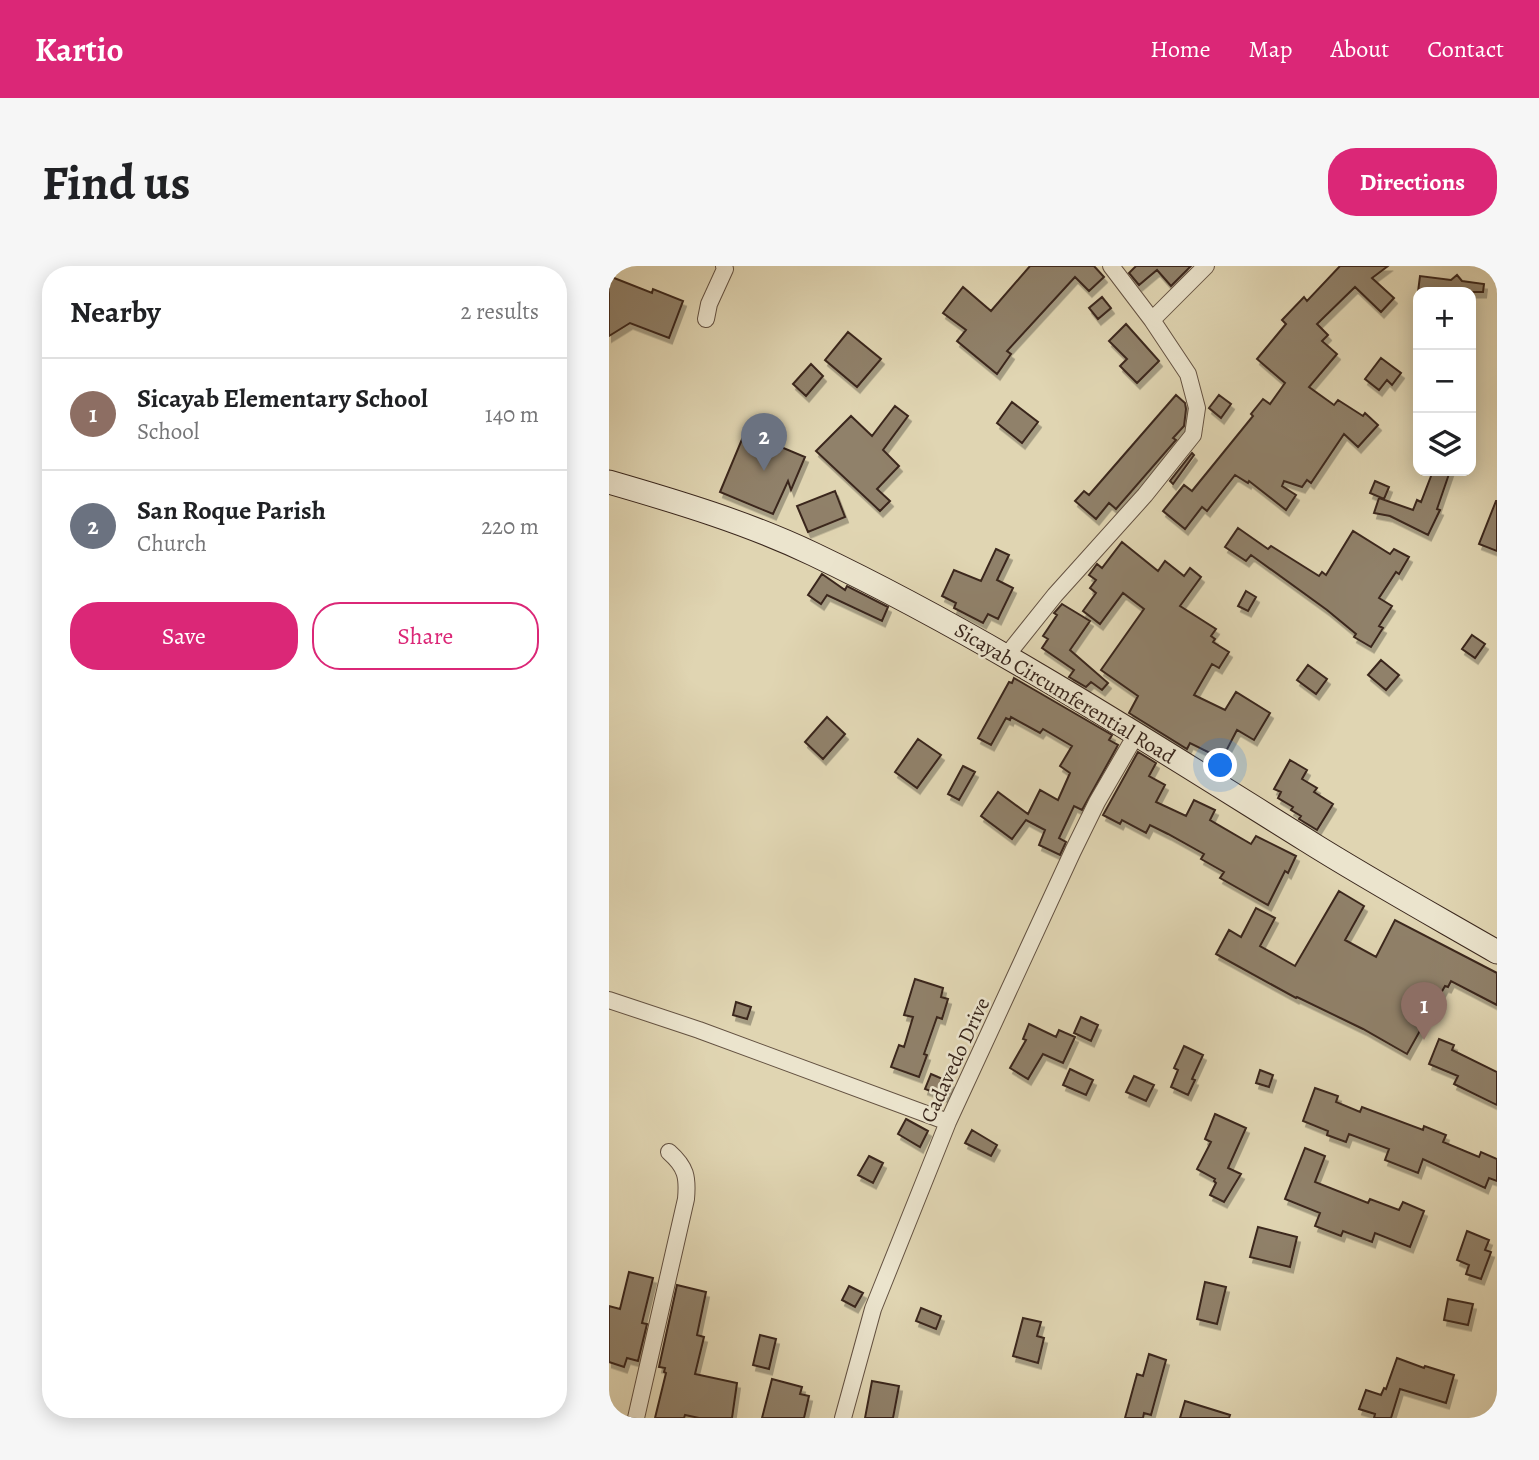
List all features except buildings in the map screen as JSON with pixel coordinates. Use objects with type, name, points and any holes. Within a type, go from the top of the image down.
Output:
[{"type":"street","points":[[706,319],[709,304],[725,270],[724,266]]},
{"type":"street","points":[[1007,655],[1193,435],[1197,408],[1188,374],[1111,266]]},
{"type":"street","points":[[1152,320],[1206,266]]},
{"type":"street","name":"Sicayab Circumferential Road","points":[[609,482],[672,500],[812,553],[1007,655],[1137,733],[1308,842],[1497,952]]},
{"type":"street","name":"Cadavedo Drive","points":[[843,1418],[873,1308],[948,1122],[1073,850],[1137,733]]},
{"type":"street","points":[[609,1000],[948,1122]]},
{"type":"street","points":[[636,1418],[686,1199],[687,1182],[681,1163],[669,1152]]},
{"type":"place","name":"San Roque Parish","points":[[764,471]]},
{"type":"place","name":"Sicayab Elementary School","points":[[1424,1040]]}]
